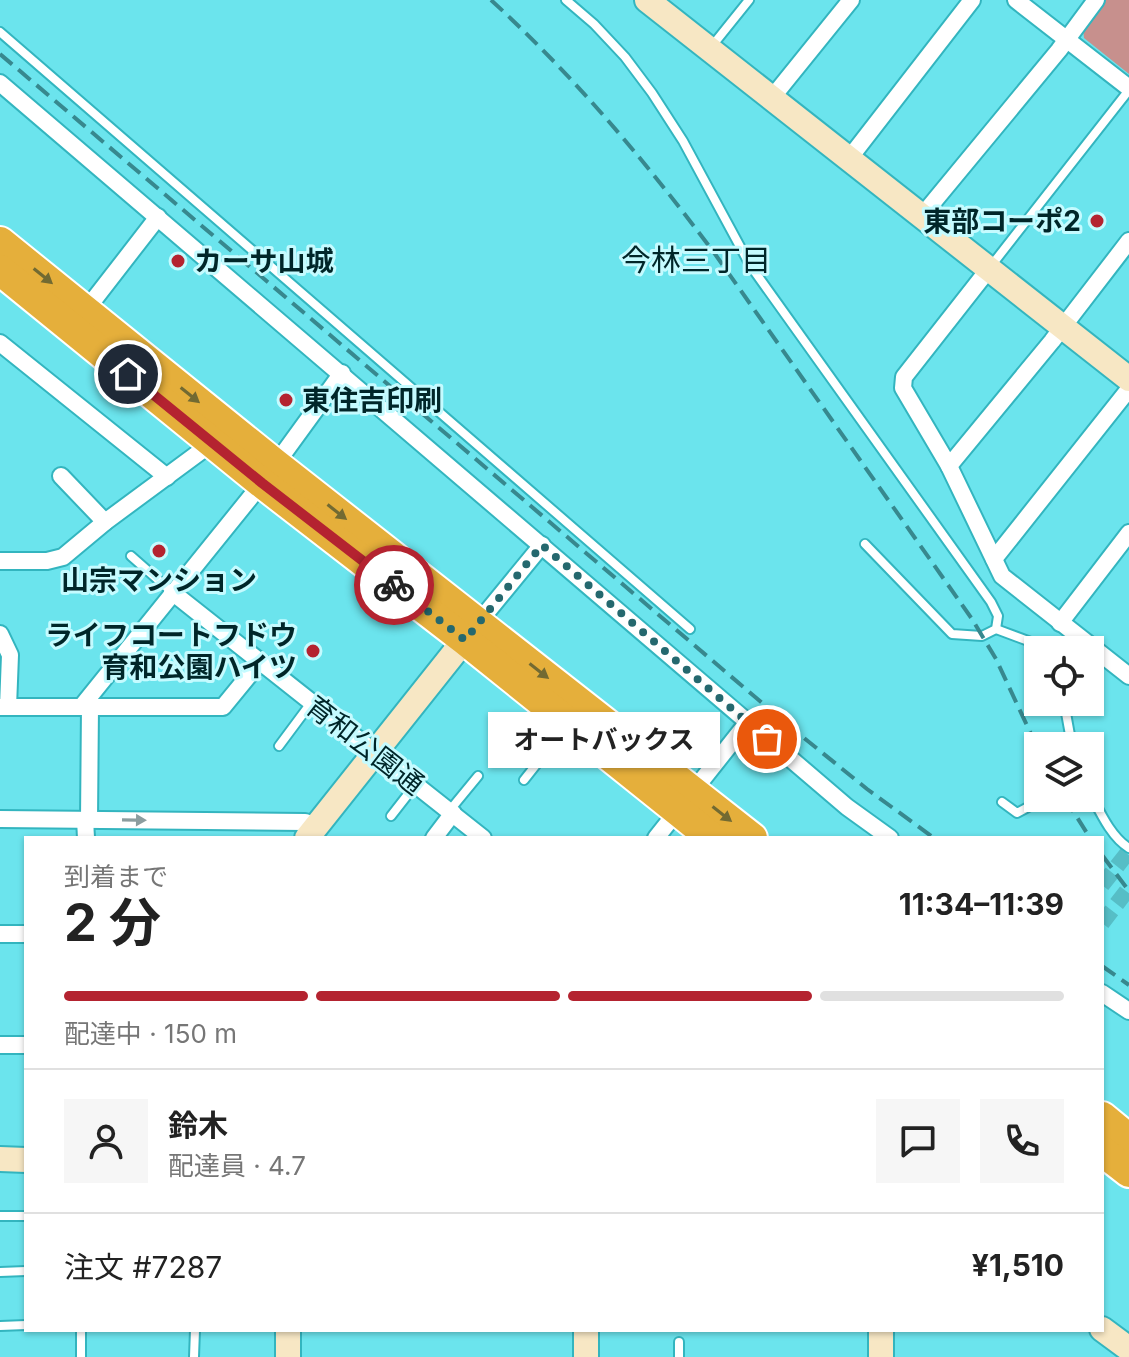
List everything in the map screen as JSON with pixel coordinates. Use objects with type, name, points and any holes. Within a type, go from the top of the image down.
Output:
[{"type":"highway","points":[[0,242],[78,320],[212,443],[268,474]]},
{"type":"highway","points":[[0,270],[78,320],[268,474],[685,800],[711,836]]},
{"type":"highway","points":[[471,632],[569,723],[685,800],[748,836]]},
{"type":"highway","points":[[1104,1119],[1129,1139]]},
{"type":"highway","points":[[1104,1153],[1129,1172]]},
{"type":"street","points":[[647,0],[1129,379]]},
{"type":"street","points":[[771,99],[851,0]]},
{"type":"street","points":[[848,160],[972,0]]},
{"type":"street","points":[[1016,0],[1129,89]]},
{"type":"street","points":[[921,217],[1059,50],[1096,0]]},
{"type":"street","points":[[0,83],[847,807],[887,836]]},
{"type":"street","points":[[78,320],[158,217]]},
{"type":"street","points":[[949,466],[1129,241]]},
{"type":"street","points":[[988,270],[904,377],[903,388],[949,466],[1002,576],[1129,676]]},
{"type":"street","points":[[0,343],[167,477]]},
{"type":"street","points":[[86,836],[86,706],[172,592],[268,474],[342,373]]},
{"type":"street","points":[[994,559],[1129,389]]},
{"type":"street","points":[[0,561],[47,561],[63,557],[212,443]]},
{"type":"street","points":[[61,476],[105,522]]},
{"type":"street","points":[[1060,623],[1129,533]]},
{"type":"street","points":[[0,819],[87,820],[252,830],[305,822],[311,832],[542,545]]},
{"type":"street","name":"育和公園通","points":[[172,592],[481,836]]},
{"type":"street","points":[[0,634],[10,655],[4,707],[223,707],[259,663]]},
{"type":"street","points":[[658,836],[748,722]]},
{"type":"street","points":[[435,836],[452,812]]},
{"type":"street","points":[[0,934],[24,934]]},
{"type":"street","points":[[1104,994],[1129,1011]]},
{"type":"street","points":[[0,1045],[24,1045]]},
{"type":"street","points":[[0,1159],[24,1160]]},
{"type":"street","points":[[1104,1330],[1129,1349]]},
{"type":"street","points":[[288,1332],[288,1357]]},
{"type":"street","points":[[586,1332],[586,1357]]},
{"type":"street","points":[[881,1332],[881,1357]]},
{"type":"lane","points":[[566,0],[625,57],[652,93],[683,141],[750,265],[991,602],[998,616],[996,629]]},
{"type":"lane","points":[[709,50],[749,0]]},
{"type":"lane","points":[[0,32],[690,629]]},
{"type":"lane","points":[[988,270],[1129,89]]},
{"type":"lane","points":[[865,544],[952,634],[982,636],[996,629],[1024,639]]},
{"type":"lane","points":[[131,556],[172,592]]},
{"type":"lane","points":[[279,746],[311,703]]},
{"type":"lane","points":[[524,780],[569,723]]},
{"type":"lane","points":[[452,812],[478,776]]},
{"type":"lane","points":[[391,816],[416,784]]},
{"type":"lane","points":[[1002,802],[1017,813],[1024,809]]},
{"type":"lane","points":[[1101,812],[1121,844],[1129,848]]},
{"type":"lane","points":[[0,1216],[24,1216]]},
{"type":"lane","points":[[0,1272],[24,1271]]},
{"type":"lane","points":[[0,1326],[24,1325]]},
{"type":"lane","points":[[81,1332],[81,1357]]},
{"type":"lane","points":[[194,1357],[195,1332]]},
{"type":"lane","points":[[679,1342],[679,1357]]},
{"type":"shaded area","points":[[1106,0],[1129,0],[1129,74],[1084,38],[1083,29]]},
{"type":"tunnel","points":[[1104,882],[1129,851]]},
{"type":"tunnel","points":[[1104,920],[1129,888]]},
{"type":"railway","points":[[491,0],[552,59],[609,122],[715,254],[972,619],[996,659],[1030,732]]},
{"type":"railway","points":[[0,54],[788,725],[931,836]]},
{"type":"railway","points":[[1074,812],[1089,836]]},
{"type":"railway","points":[[1104,858],[1129,891]]},
{"type":"railway","points":[[1104,967],[1129,985]]},
{"type":"way so far","points":[[394,585],[465,640],[542,545],[767,739]]},
{"type":"place","name":"東部コーポ2","points":[[1097,221]]},
{"type":"place","name":"カーサ山城","points":[[178,261]]},
{"type":"place","name":"東住吉印刷","points":[[286,400]]},
{"type":"place","name":"山宗マンション","points":[[159,551]]},
{"type":"place","name":"ライフコートフドウ 育和公園ハイツ","points":[[313,651]]},
{"type":"place","name":"オートバックス","points":[[767,739]]},
{"type":"district","name":"今林三丁目","points":[[696,260]]},
{"type":"route","points":[[128,374],[394,585]]}]
